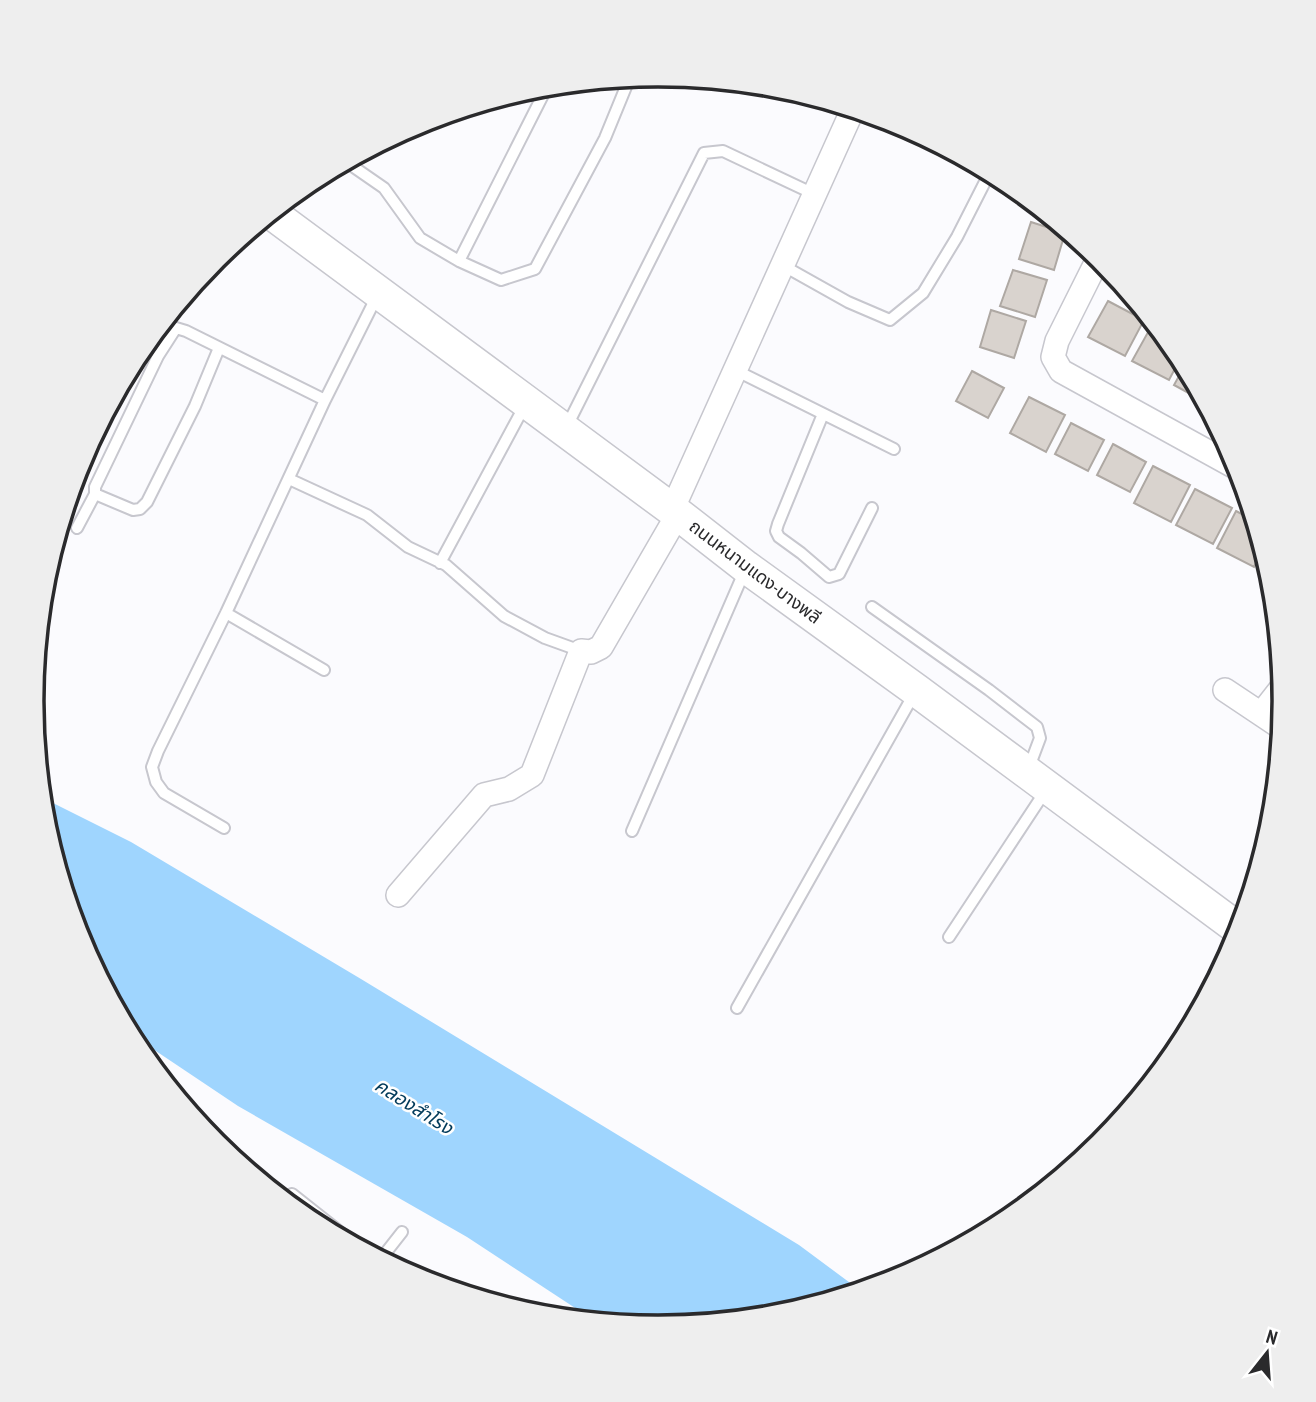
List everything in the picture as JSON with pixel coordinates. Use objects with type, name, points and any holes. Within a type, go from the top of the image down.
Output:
[{"type":"main road","name":"ถนนหนามแดง-บางพลี","points":[[279,218],[746,567],[1230,923]]},
{"type":"street","points":[[398,895],[484,795],[509,789],[532,775],[581,651],[591,652],[601,647],[675,512],[735,370],[849,117]]},
{"type":"street","points":[[1093,268],[1057,341],[1054,357],[1061,371],[1222,460]]},
{"type":"street","points":[[1225,690],[1272,721]]},
{"type":"street","points":[[1261,714],[1272,700]]},
{"type":"lane","points":[[353,168],[384,188],[420,238],[459,261],[502,279],[535,270],[605,138],[626,88]]},
{"type":"lane","points":[[459,261],[541,98]]},
{"type":"lane","points":[[565,431],[704,153],[723,151],[814,194]]},
{"type":"lane","points":[[782,265],[848,302],[890,320],[923,293],[957,237],[985,181]]},
{"type":"lane","points":[[224,828],[164,793],[156,782],[152,767],[325,400],[379,292]]},
{"type":"lane","points":[[77,528],[158,356],[176,328],[325,400]]},
{"type":"lane","points":[[94,494],[133,510],[140,509],[147,502],[195,407],[219,348]]},
{"type":"lane","points":[[735,370],[894,449]]},
{"type":"lane","points":[[440,563],[527,402]]},
{"type":"lane","points":[[823,414],[778,524],[776,531],[779,537],[829,577],[839,574],[872,508]]},
{"type":"lane","points":[[289,479],[367,515],[408,547],[463,578],[505,615],[545,638],[581,651]]},
{"type":"lane","points":[[632,831],[746,567]]},
{"type":"lane","points":[[872,607],[1037,727],[1040,738],[1038,780],[949,937]]},
{"type":"lane","points":[[226,613],[324,670]]},
{"type":"lane","points":[[737,1009],[916,690]]},
{"type":"lane","points":[[386,1252],[402,1231]]},
{"type":"water","name":"คลองสำโรง","points":[[53,803],[131,842],[361,979],[799,1245],[852,1284],[778,1303],[698,1314],[618,1314],[578,1310],[467,1237],[238,1106],[151,1048],[126,1008],[107,973],[76,898]]},
{"type":"building","points":[[1031,222],[1049,228],[1063,239],[1054,270],[1019,259]]},
{"type":"building","points":[[1013,270],[1047,280],[1035,317],[1000,306]]},
{"type":"building","points":[[1108,301],[1136,316],[1142,323],[1125,356],[1088,337]]},
{"type":"building","points":[[991,310],[1026,321],[1014,358],[980,347]]},
{"type":"building","points":[[1148,332],[1175,369],[1169,380],[1132,361]]},
{"type":"building","points":[[972,371],[1004,388],[988,418],[956,401]]},
{"type":"building","points":[[1179,376],[1190,394],[1174,385]]},
{"type":"building","points":[[1029,397],[1065,415],[1046,452],[1010,433]]},
{"type":"building","points":[[1071,423],[1104,440],[1088,471],[1055,454]]},
{"type":"building","points":[[1113,444],[1146,462],[1130,492],[1097,475]]},
{"type":"building","points":[[1153,466],[1190,485],[1171,522],[1134,503]]},
{"type":"building","points":[[1195,489],[1232,508],[1213,544],[1176,525]]},
{"type":"building","points":[[1236,511],[1243,515],[1256,563],[1254,567],[1217,548]]}]
